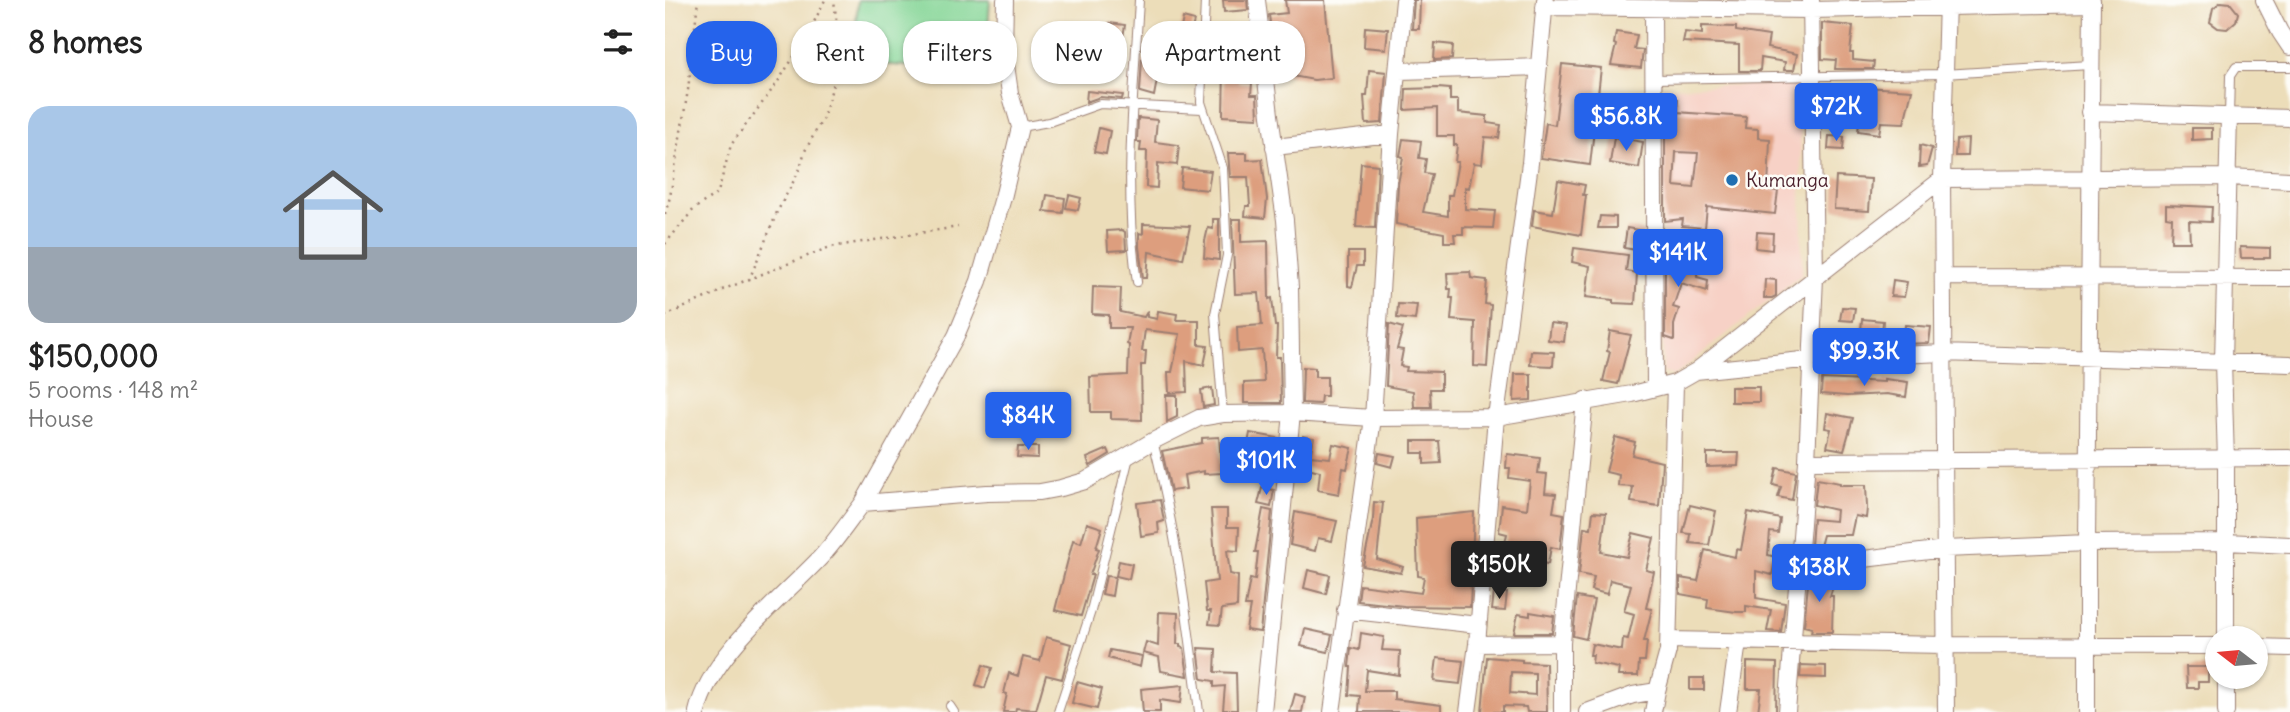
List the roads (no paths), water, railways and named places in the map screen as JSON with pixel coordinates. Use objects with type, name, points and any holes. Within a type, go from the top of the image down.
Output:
[{"type":"street","points":[[697,712],[714,674],[733,648],[823,555],[863,503],[968,310],[1004,194],[1020,127],[1010,93],[1004,51],[1005,0]]},
{"type":"street","points":[[1257,0],[1285,220],[1290,287],[1292,413],[1263,712]]},
{"type":"street","points":[[1332,712],[1373,418],[1391,134],[1399,71],[1403,0]]},
{"type":"street","points":[[2264,0],[2290,47]]},
{"type":"street","points":[[1468,712],[1477,644],[1496,417],[1530,163],[1545,3],[1653,8],[2092,2],[2087,712]]},
{"type":"street","points":[[1946,712],[1942,179],[1947,4]]},
{"type":"street","points":[[1787,712],[1807,461],[1815,277],[1811,5]]},
{"type":"street","points":[[1653,8],[1655,388]]},
{"type":"street","points":[[1399,71],[1539,67]]},
{"type":"street","points":[[2090,112],[2290,118]]},
{"type":"street","points":[[2226,626],[2223,362],[2229,116]]},
{"type":"street","points":[[1274,147],[1391,134]]},
{"type":"street","points":[[863,503],[1040,492],[1085,481],[1153,441],[1199,418],[1223,414],[1292,413],[1373,418],[1496,417],[1675,383],[1696,371],[1942,179],[2229,177],[2290,180]]},
{"type":"street","points":[[1943,277],[2290,278]]},
{"type":"street","points":[[1696,371],[1812,359],[1943,353],[2290,365]]},
{"type":"street","points":[[1653,712],[1669,640],[1675,383]]},
{"type":"street","points":[[1562,712],[1562,643],[1585,400]]},
{"type":"street","points":[[1807,461],[2290,458]]},
{"type":"street","points":[[1799,556],[1864,559],[1945,548],[2087,543],[2226,542],[2290,545]]},
{"type":"street","points":[[1345,610],[1478,625]]},
{"type":"street","points":[[1669,640],[2205,646]]},
{"type":"street","points":[[1728,712],[1738,642]]},
{"type":"street","points":[[1477,644],[1562,643]]},
{"type":"street","points":[[2268,647],[2290,648]]},
{"type":"street","points":[[2226,690],[2226,712]]},
{"type":"street","points":[[1587,712],[1633,695],[1657,691]]},
{"type":"lane","points":[[1137,282],[1130,241],[1139,0]]},
{"type":"lane","points":[[1205,0],[1201,102],[1223,168],[1227,255],[1215,314],[1223,414]]},
{"type":"lane","points":[[1654,79],[1944,74],[2090,65]]},
{"type":"lane","points":[[2229,116],[2230,76],[2236,67],[2290,67]]},
{"type":"lane","points":[[1020,127],[1049,122],[1100,104],[1202,109]]},
{"type":"lane","points":[[1153,441],[1165,486],[1186,611],[1199,712]]},
{"type":"lane","points":[[1058,712],[1091,611],[1129,457]]},
{"type":"place","name":"Kumanga","points":[[1732,180]]}]
